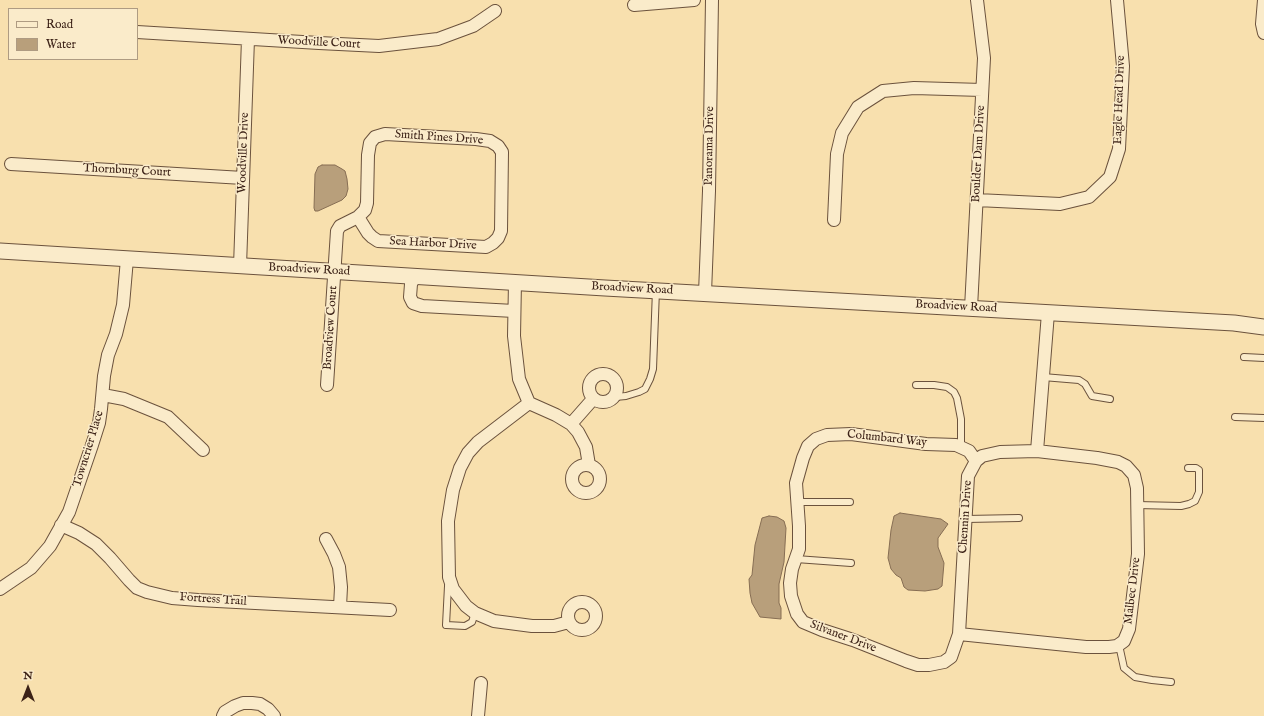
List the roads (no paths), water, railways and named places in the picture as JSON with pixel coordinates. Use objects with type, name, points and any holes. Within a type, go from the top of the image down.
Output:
[{"type":"street","points":[[634,5],[694,0]]},
{"type":"street","name":"Panorama Drive","points":[[705,293],[712,0]]},
{"type":"street","name":"Boulder Dam Drive","points":[[971,308],[984,58],[977,0]]},
{"type":"street","name":"Eagle Head Drive","points":[[977,200],[1060,204],[1088,197],[1110,177],[1119,149],[1123,66],[1116,0]]},
{"type":"street","points":[[1264,0],[1262,24],[1264,33]]},
{"type":"street","name":"Woodville Court","points":[[138,32],[379,46],[438,39],[473,26],[495,11]]},
{"type":"street","name":"Woodville Drive","points":[[240,266],[248,39]]},
{"type":"street","points":[[834,220],[837,154],[842,133],[858,108],[883,91],[914,88],[982,90]]},
{"type":"street","name":"Smith Pines Drive","points":[[358,218],[365,210],[368,202],[368,155],[370,143],[375,137],[385,134],[490,141],[498,146],[502,152],[501,231],[498,238],[493,243]]},
{"type":"street","name":"Thornburg Court","points":[[11,164],[243,178]]},
{"type":"street","name":"Sea Harbor Drive","points":[[358,218],[368,233],[378,240],[486,247],[493,243]]},
{"type":"street","name":"Broadview Court","points":[[327,384],[337,231],[340,226],[358,218]]},
{"type":"street","name":"Broadview Road","points":[[0,251],[334,272],[1234,323],[1264,327]]},
{"type":"street","name":"Towncrier Place","points":[[0,588],[31,568],[50,546],[69,512],[99,423],[104,376],[108,355],[116,334],[123,305],[127,259]]},
{"type":"street","points":[[415,276],[411,284],[410,297],[413,303],[422,306],[514,310]]},
{"type":"street","points":[[515,282],[514,336],[519,379],[529,403],[572,424],[586,447],[588,465]]},
{"type":"street","points":[[960,447],[969,451],[976,461],[982,456],[1000,452],[1037,451],[1048,312]]},
{"type":"street","points":[[600,375],[611,376],[615,380],[617,386],[615,397],[606,402],[599,402],[593,399],[589,390],[595,377],[600,375]]},
{"type":"street","points":[[103,395],[124,399],[168,417],[203,450]]},
{"type":"street","points":[[572,424],[593,399]]},
{"type":"street","points":[[529,403],[478,442],[468,453],[460,468],[453,490],[448,521],[449,578],[452,589],[466,606],[475,613],[494,621],[532,626],[554,626],[569,622]]},
{"type":"street","name":"Columbard Way","points":[[803,458],[808,446],[816,439],[827,435],[851,434],[926,444],[956,445],[960,447]]},
{"type":"street","name":"Malbec Drive","points":[[1037,451],[1070,454],[1118,462],[1126,466],[1134,475],[1137,488],[1138,554],[1129,629],[1124,640],[1119,644]]},
{"type":"street","name":"Silvaner Drive","points":[[803,458],[796,483],[799,549],[792,569],[790,583],[791,596],[797,614],[803,622],[918,665],[929,665],[944,662],[952,657]]},
{"type":"street","name":"Chennin Drive","points":[[952,657],[959,634],[968,476],[976,461]]},
{"type":"street","name":"Fortress Trail","points":[[61,525],[79,533],[96,544],[137,588],[147,592],[172,598],[390,610]]},
{"type":"street","points":[[326,539],[334,554],[338,567],[341,587],[340,607]]},
{"type":"street","points":[[959,634],[1086,648],[1109,648],[1119,644]]},
{"type":"street","points":[[478,716],[481,682]]},
{"type":"street","points":[[223,716],[225,712],[235,706],[243,703],[252,703],[260,704],[268,708],[274,716]]},
{"type":"lane","points":[[615,397],[626,396],[639,392],[644,388],[650,379],[652,369],[656,290]]},
{"type":"lane","points":[[1244,357],[1264,358]]},
{"type":"lane","points":[[1043,377],[1079,380],[1085,384],[1092,396],[1110,399]]},
{"type":"lane","points":[[916,384],[947,387],[954,392],[958,398],[961,419],[960,447]]},
{"type":"lane","points":[[1235,417],[1264,418]]},
{"type":"lane","points":[[1137,505],[1181,506],[1195,501],[1198,492],[1199,470],[1196,468],[1188,468]]},
{"type":"lane","points":[[797,502],[850,502]]},
{"type":"lane","points":[[966,519],[1019,518]]},
{"type":"lane","points":[[796,559],[851,563]]},
{"type":"lane","points":[[449,578],[446,625],[465,626],[472,622],[475,613]]},
{"type":"lane","points":[[1119,644],[1124,668],[1135,677],[1171,682]]},
{"type":"water","points":[[322,165],[335,165],[345,171],[348,189],[346,196],[342,200],[315,211],[315,174],[318,167]]},
{"type":"water","points":[[900,513],[941,519],[948,524],[938,538],[938,547],[944,563],[942,586],[938,589],[925,591],[908,590],[904,587],[901,578],[891,569],[888,558],[891,530],[894,516]]},
{"type":"water","points":[[769,516],[777,517],[784,521],[786,528],[784,562],[779,584],[781,619],[760,617],[752,603],[750,593],[749,579],[752,575],[755,545],[762,518]]}]
